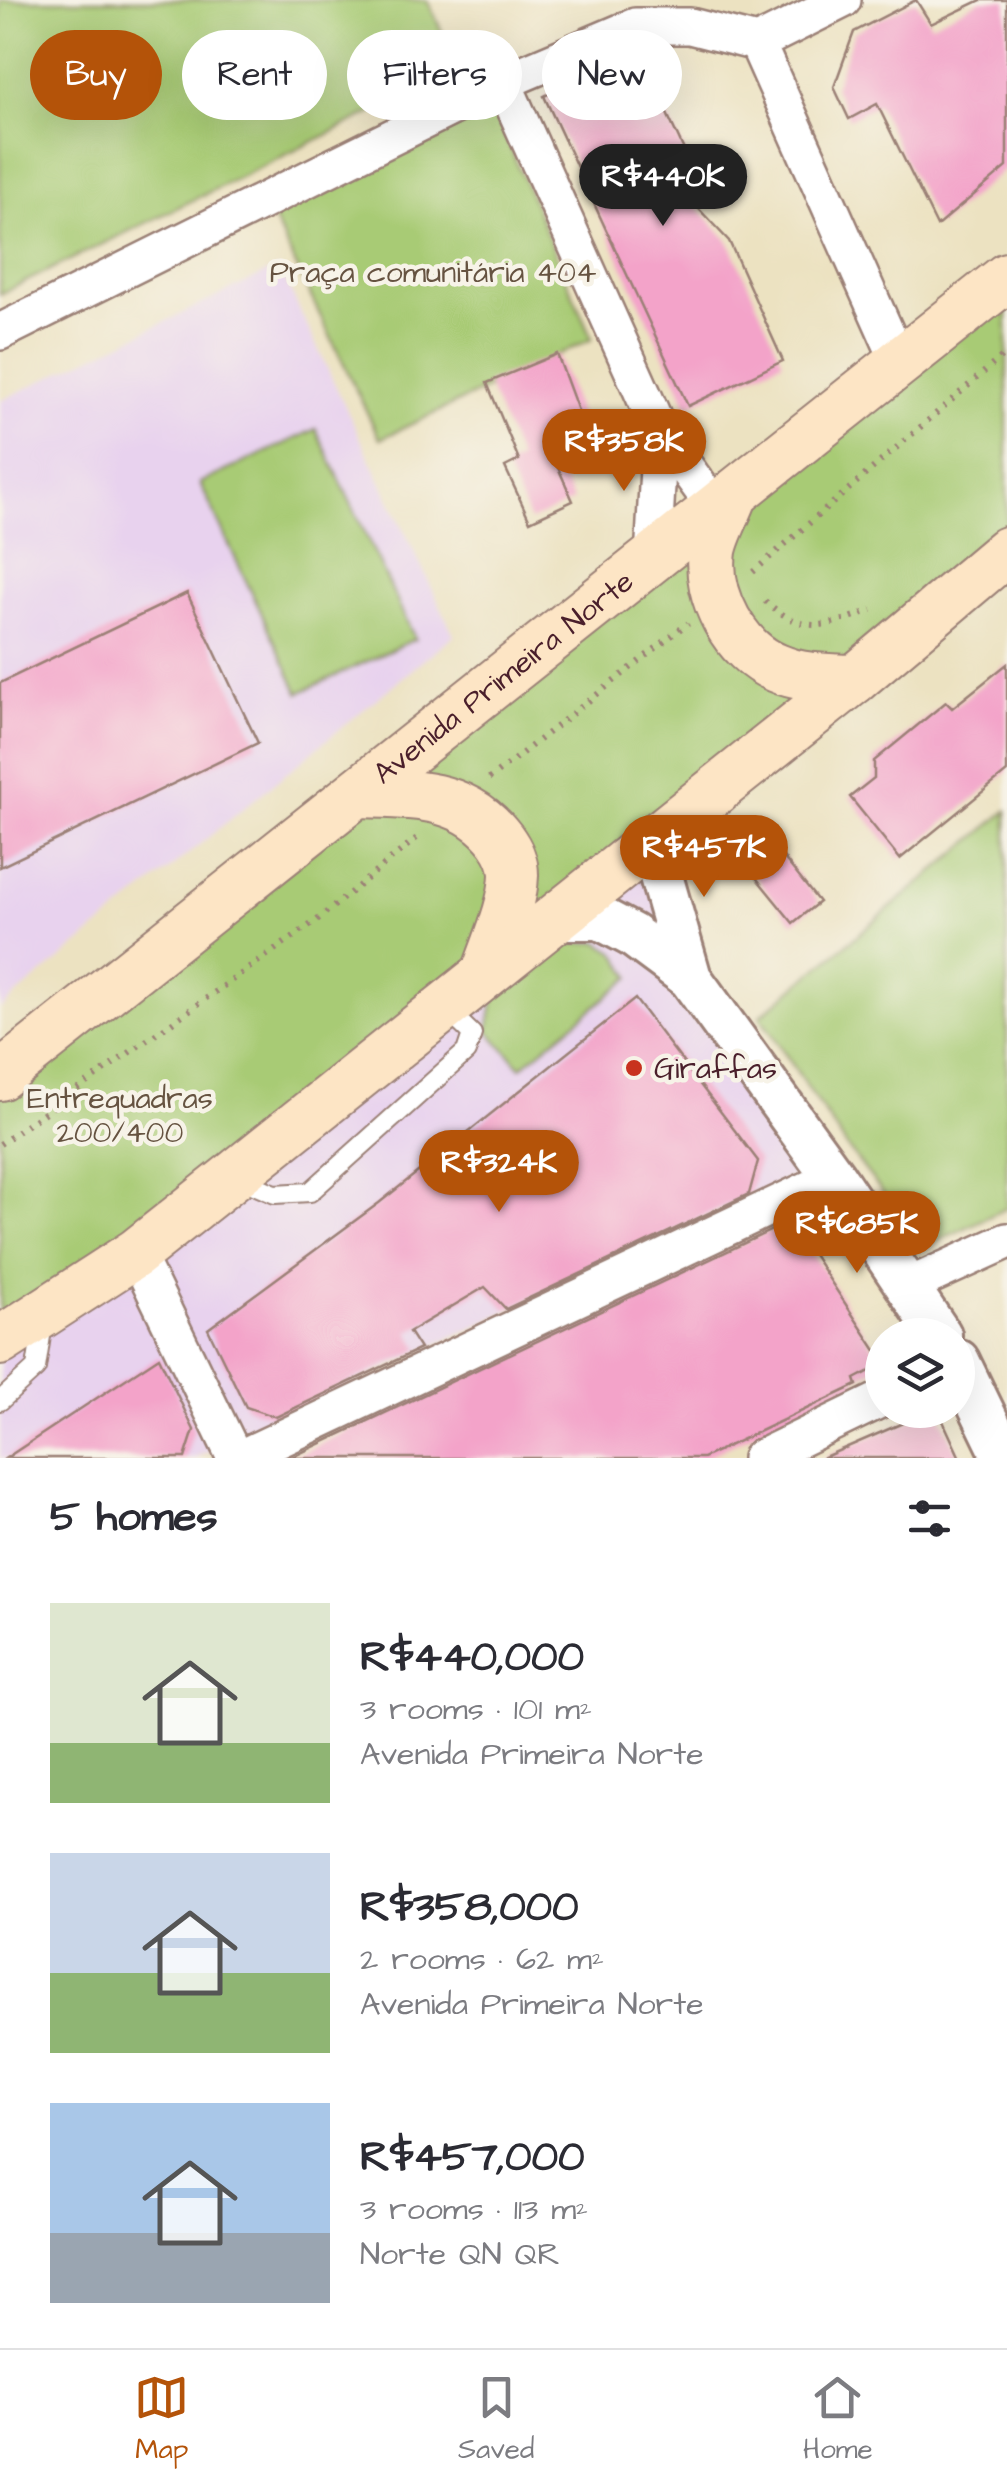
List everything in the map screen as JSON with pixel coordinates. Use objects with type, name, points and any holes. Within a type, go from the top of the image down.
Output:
[{"type":"main road","name":"Avenida Primeira Norte","points":[[0,1076],[1007,277]]},
{"type":"main road","points":[[724,504],[712,551],[744,584],[730,627],[751,652],[776,668],[806,677],[855,679]]},
{"type":"main road","points":[[0,1341],[136,1253],[855,679],[1007,550]]},
{"type":"main road","points":[[360,793],[432,796],[480,787],[490,825],[510,853],[512,864],[510,896],[486,973]]},
{"type":"street","points":[[522,74],[636,26],[690,26],[757,44],[844,0]]},
{"type":"street","points":[[757,44],[900,364]]},
{"type":"street","points":[[0,332],[427,120]]},
{"type":"street","points":[[520,120],[660,432],[724,504]]},
{"type":"street","points":[[653,559],[660,432]]},
{"type":"street","points":[[650,840],[690,978]]},
{"type":"street","points":[[558,918],[600,918],[632,935],[690,978],[834,1177],[929,1318]]},
{"type":"street","points":[[136,1253],[237,1458],[834,1177]]},
{"type":"street","points":[[908,1286],[1007,1241]]},
{"type":"street","points":[[975,1397],[1005,1458]]},
{"type":"street","points":[[760,1458],[865,1406]]},
{"type":"lane","points":[[0,1400],[36,1368],[44,1315]]},
{"type":"path","points":[[0,1144],[317,920],[480,787],[744,584],[1007,352]]},
{"type":"path","points":[[744,584],[790,622],[832,624],[885,605]]},
{"type":"shaded area","points":[[279,267],[454,635],[0,1009],[0,401]]},
{"type":"shaded area","points":[[626,855],[834,1157],[195,1458],[0,1458],[0,1321]]},
{"type":"green space","points":[[0,0],[427,0],[441,30],[347,30],[347,120],[357,120],[0,294]]},
{"type":"green space","name":"Praça comunitária 404","points":[[468,120],[498,120],[592,339],[380,439],[271,214]]},
{"type":"green space","name":"Entrequadras 200/400","points":[[1007,268],[1007,536],[147,1231],[0,1320],[0,1074]]},
{"type":"green space","points":[[316,429],[415,639],[299,693],[200,483]]},
{"type":"green space","points":[[1007,811],[1007,1208],[925,1247],[847,1147],[760,1016]]},
{"type":"green space","points":[[598,942],[616,953],[631,977],[521,1067],[488,1030],[494,997],[564,944]]},
{"type":"building","points":[[916,0],[931,24],[981,0],[1007,0],[1007,167],[937,226],[877,104],[849,119],[834,87],[854,32]]},
{"type":"building","points":[[555,120],[670,120],[708,202],[697,207],[729,241],[783,361],[688,406]]},
{"type":"building","points":[[557,354],[580,416],[542,432],[573,501],[530,521],[505,467],[519,460],[487,383]]},
{"type":"building","points":[[187,593],[258,743],[0,867],[0,683]]},
{"type":"building","points":[[1007,664],[1007,772],[900,859],[850,797],[874,778],[874,761],[946,702],[952,708]]},
{"type":"building","points":[[776,848],[819,902],[793,923],[749,869]]},
{"type":"building","points":[[635,999],[758,1161],[749,1194],[506,1309],[485,1287],[409,1332],[420,1349],[276,1417],[246,1407],[208,1329],[379,1203]]},
{"type":"building","points":[[791,1221],[865,1334],[865,1374],[855,1379],[857,1385],[703,1458],[290,1458]]},
{"type":"building","points":[[159,1357],[194,1430],[185,1458],[6,1458]]},
{"type":"building","points":[[891,1428],[946,1428],[960,1458],[822,1458]]},
{"type":"place","name":"Giraffas","points":[[634,1068]]}]
